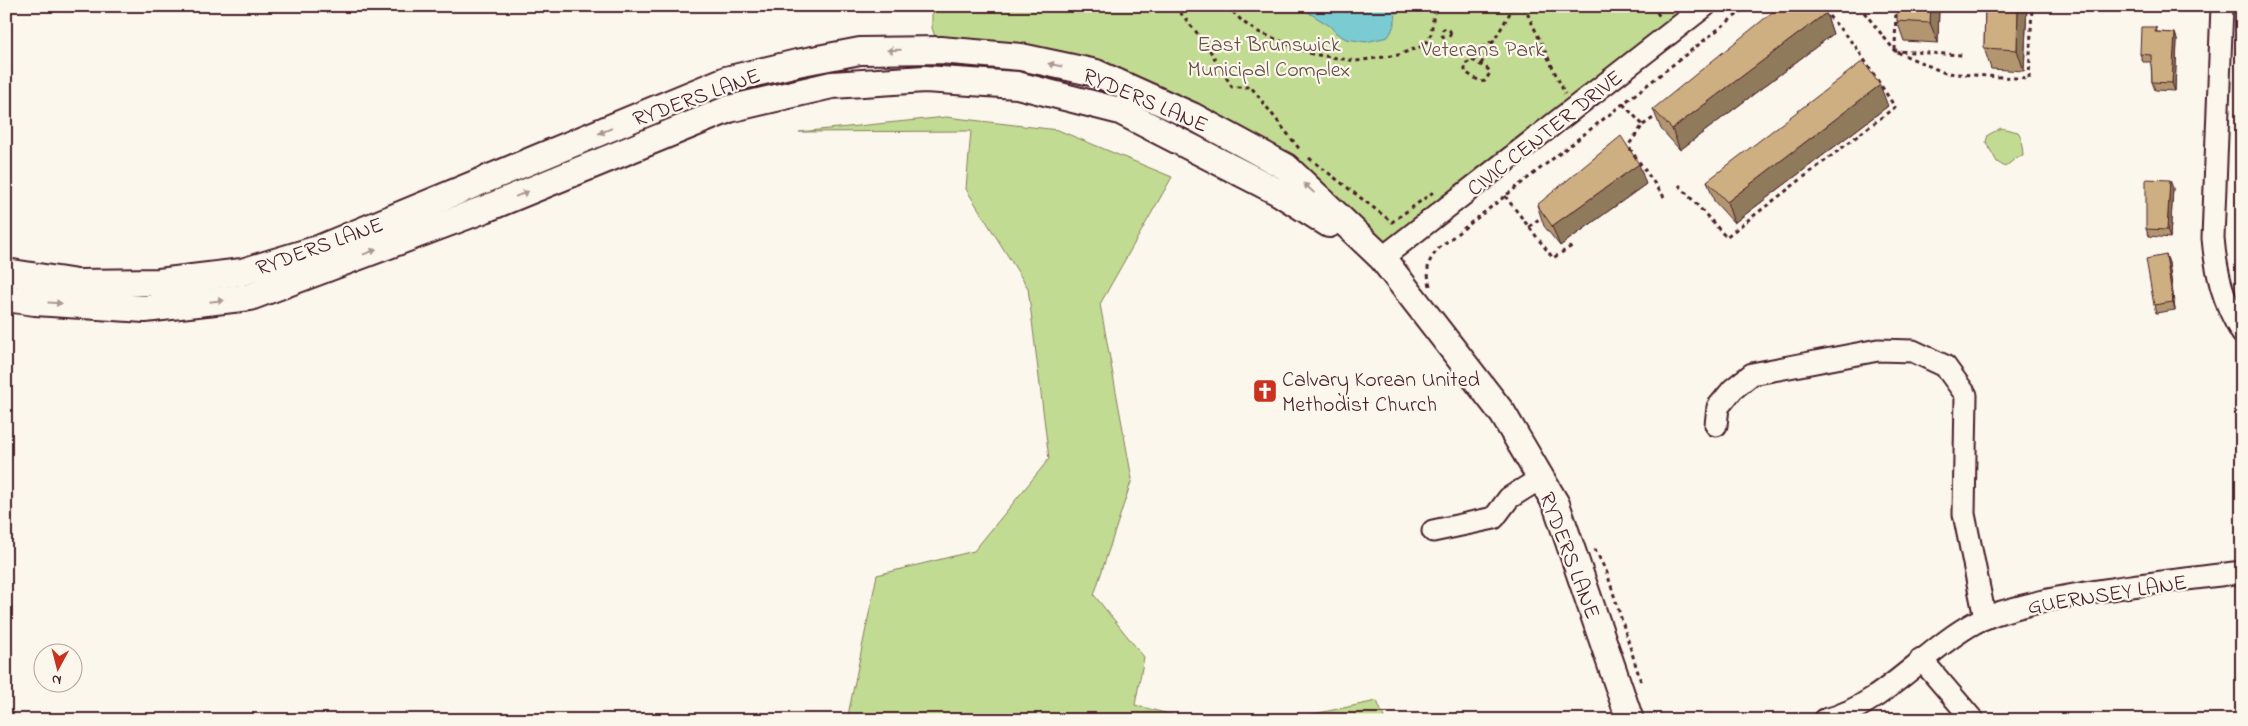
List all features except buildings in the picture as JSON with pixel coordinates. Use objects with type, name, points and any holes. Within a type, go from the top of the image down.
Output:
[{"type":"main road","name":"RYDERS LANE","points":[[6,272],[78,283],[160,282],[242,272],[318,249],[726,80],[797,63],[860,51],[940,50],[1020,57],[1096,73],[1192,116],[1286,167],[1382,258],[1503,414],[1556,504],[1630,720]]},
{"type":"main road","name":"RYDERS LANE","points":[[6,298],[35,302],[145,309],[250,298],[484,209],[729,110],[832,84],[925,78],[1017,86],[1120,111],[1280,193],[1382,258]]},
{"type":"street","name":"CIVIC CENTER DRIVE","points":[[1382,258],[1705,6]]},
{"type":"street","points":[[2222,6],[2213,238],[2216,269],[2223,296],[2242,333]]},
{"type":"street","points":[[1716,425],[1718,406],[1733,388],[1752,374],[1878,350],[1913,351],[1945,366],[1966,395],[1964,514],[1985,618]]},
{"type":"street","points":[[1433,531],[1494,518],[1509,498],[1540,478]]},
{"type":"street","name":"GUERNSEY LANE","points":[[1825,720],[1864,704],[1921,659],[1974,622],[2012,608],[2075,594],[2242,572]]},
{"type":"street","points":[[1921,659],[1973,720]]},
{"type":"path","points":[[1175,6],[1206,44],[1232,87],[1251,87],[1301,152],[1392,222],[1437,189]]},
{"type":"path","points":[[1227,6],[1243,22],[1256,31],[1312,54],[1356,61],[1398,55],[1425,45],[1431,34],[1435,6]]},
{"type":"path","points":[[1492,44],[1514,6]]},
{"type":"path","points":[[1524,6],[1565,95]]},
{"type":"path","points":[[1436,294],[1430,286],[1427,271],[1429,259],[1440,247],[1748,6]]},
{"type":"path","points":[[1679,185],[1726,237],[1896,106],[1856,48],[1820,6]]},
{"type":"path","points":[[1860,6],[1895,51],[1944,73],[2029,79],[2032,6]]},
{"type":"path","points":[[1895,51],[1896,6]]},
{"type":"path","points":[[1480,64],[1487,53],[1485,46],[1489,43],[1492,44]]},
{"type":"path","points":[[1487,53],[1494,52],[1495,48],[1492,44]]},
{"type":"path","points":[[1895,51],[1963,56]]},
{"type":"path","points":[[1468,60],[1480,64],[1488,69],[1490,73],[1485,81],[1481,82],[1464,72],[1464,64],[1468,60]]},
{"type":"path","points":[[1623,104],[1643,126]]},
{"type":"path","points":[[1621,152],[1643,126],[1667,108]]},
{"type":"path","points":[[1628,146],[1664,197]]},
{"type":"path","points":[[1506,196],[1553,258],[1572,246]]},
{"type":"path","points":[[1529,227],[1544,214]]},
{"type":"path","points":[[1594,547],[1607,573],[1641,683]]},
{"type":"green space","points":[[932,6],[1705,6],[1382,258],[1286,167],[1096,73],[940,50],[932,28]]},
{"type":"green space","points":[[946,117],[1058,130],[1172,177],[1100,304],[1132,479],[1094,595],[1144,657],[1135,705],[1191,720],[847,720],[877,575],[974,551],[1049,459],[1028,288],[966,189],[971,131],[799,132]]},
{"type":"green space","points":[[2001,128],[2018,132],[2021,137],[2023,151],[2023,156],[2016,158],[2005,167],[1997,162],[1986,142],[1988,135]]},
{"type":"green space","points":[[1377,701],[1385,720],[1284,720]]},
{"type":"water","points":[[1298,6],[1396,6],[1392,30],[1388,37],[1366,42],[1346,39],[1336,33],[1330,26]]},
{"type":"place","name":"Calvary Korean United Methodist Church","points":[[1265,391]]},
{"type":"park label","name":"Veterans Park","points":[[1483,48]]},
{"type":"park label","name":"East Brunswick Municipal Complex","points":[[1269,56]]}]
